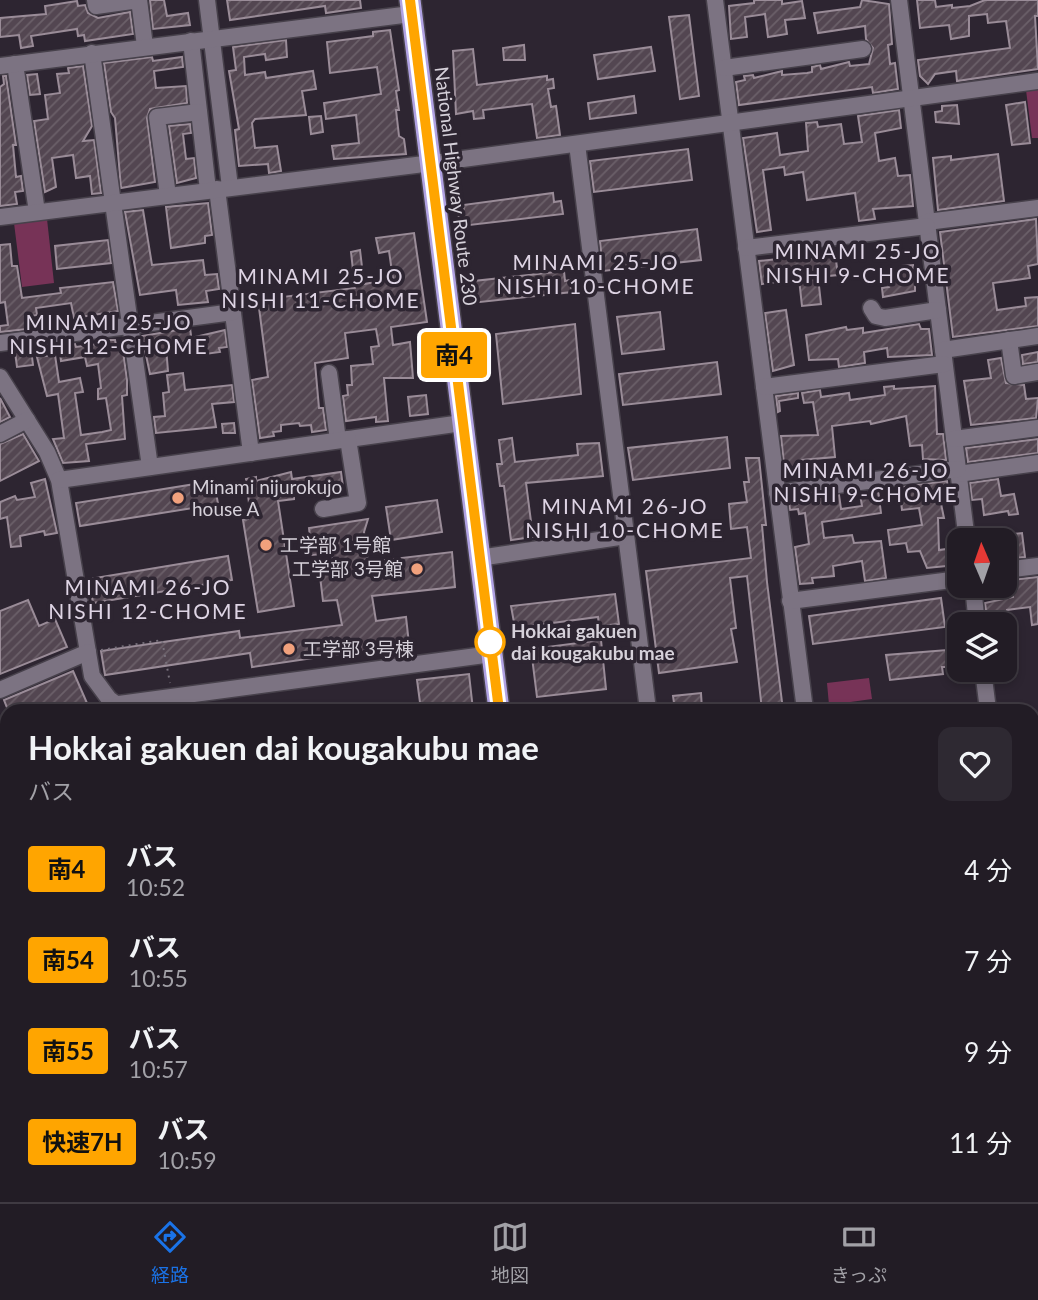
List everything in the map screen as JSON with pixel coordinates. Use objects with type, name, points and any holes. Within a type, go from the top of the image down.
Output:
[{"type":"highway","name":"National Highway Route 230","points":[[410,7],[498,704]]},
{"type":"street","points":[[95,0],[96,6],[139,0],[145,46]]},
{"type":"street","points":[[207,0],[212,38],[218,189],[251,453]]},
{"type":"street","points":[[715,0],[804,704]]},
{"type":"street","points":[[899,0],[965,528]]},
{"type":"street","points":[[37,212],[8,65],[212,38],[410,7]]},
{"type":"street","points":[[191,41],[199,112],[218,189]]},
{"type":"street","points":[[724,68],[863,49]]},
{"type":"street","points":[[92,53],[115,202],[150,467]]},
{"type":"street","points":[[0,217],[730,124],[1038,81]]},
{"type":"street","points":[[168,195],[157,117],[199,112]]},
{"type":"street","points":[[577,144],[647,704]]},
{"type":"street","points":[[747,248],[1038,208]]},
{"type":"street","points":[[872,308],[876,316],[885,318],[938,310]]},
{"type":"street","points":[[0,342],[233,312]]},
{"type":"street","points":[[764,387],[944,357],[1009,340],[1038,336]]},
{"type":"street","points":[[1009,340],[1014,376],[1038,372]]},
{"type":"street","points":[[323,509],[358,503],[329,373]]},
{"type":"street","points":[[0,377],[59,480],[92,652],[92,676],[109,699],[116,704]]},
{"type":"street","points":[[0,433],[27,420]]},
{"type":"street","points":[[59,480],[462,423]]},
{"type":"street","points":[[954,439],[1038,428]]},
{"type":"street","points":[[777,493],[1038,463]]},
{"type":"street","points":[[479,558],[626,536]]},
{"type":"street","points":[[1017,568],[1038,566]]},
{"type":"street","points":[[790,601],[947,581]]},
{"type":"street","points":[[0,691],[92,652]]},
{"type":"street","points":[[142,704],[492,654]]},
{"type":"street","points":[[984,682],[987,704]]},
{"type":"path","points":[[92,652],[162,640],[170,685]]},
{"type":"green space","points":[[1038,88],[1038,138],[1032,138],[1026,90]]},
{"type":"green space","points":[[47,219],[54,283],[22,287],[14,223]]},
{"type":"green space","points":[[869,678],[872,699],[829,704],[827,683]]},
{"type":"building","points":[[150,0],[164,0],[167,16],[188,13],[190,25],[153,29]]},
{"type":"building","points":[[227,0],[360,0],[361,8],[326,13],[325,6],[230,20]]},
{"type":"building","points":[[754,0],[782,0],[782,4],[802,1],[805,18],[785,20],[787,34],[768,37],[765,14],[745,17],[747,37],[731,39],[729,6],[754,3]]},
{"type":"building","points":[[862,0],[889,4],[892,44],[888,45],[890,64],[895,63],[898,89],[873,93],[872,87],[739,105],[736,82],[745,80],[744,76],[753,75],[754,78],[782,71],[782,75],[807,73],[812,72],[812,67],[820,65],[821,69],[849,62],[850,66],[869,64],[873,48],[866,39],[865,26],[818,33],[814,13],[860,7]]},
{"type":"building","points":[[917,0],[935,0],[936,7],[952,5],[952,8],[970,6],[985,0],[1038,0],[1038,16],[1035,16],[1038,69],[957,81],[956,71],[935,74],[928,84],[920,76],[918,60],[1010,48],[1006,21],[988,23],[987,14],[969,16],[969,36],[951,39],[949,25],[920,28]]},
{"type":"building","points":[[77,1],[78,6],[85,5],[88,13],[98,18],[130,12],[133,34],[85,41],[84,35],[78,36],[77,29],[31,36],[33,46],[21,48],[19,35],[0,37],[0,18],[46,14],[45,6]]},
{"type":"building","points":[[689,15],[699,96],[680,99],[669,17]]},
{"type":"building","points":[[390,30],[399,90],[396,91],[399,110],[396,110],[399,136],[404,139],[406,154],[334,159],[332,146],[359,143],[356,115],[326,119],[324,103],[381,94],[377,67],[330,73],[327,42],[373,36],[373,32]]},
{"type":"building","points":[[286,40],[287,57],[266,60],[265,54],[244,57],[245,75],[265,72],[266,78],[313,71],[316,89],[302,91],[306,115],[255,119],[252,123],[255,148],[277,146],[281,171],[269,173],[268,164],[239,166],[235,130],[239,129],[229,71],[236,70],[233,47]]},
{"type":"building","points":[[524,45],[525,60],[504,60],[503,48]]},
{"type":"building","points":[[651,47],[655,71],[598,79],[594,55]]},
{"type":"building","points":[[473,49],[477,85],[547,76],[547,80],[553,79],[554,88],[548,89],[551,107],[556,106],[560,135],[537,138],[532,104],[483,110],[484,118],[474,119],[473,111],[456,114],[453,51]]},
{"type":"building","points":[[152,57],[153,61],[182,57],[183,67],[154,71],[156,88],[186,86],[187,103],[150,109],[147,118],[155,182],[121,188],[115,118],[111,112],[104,63]]},
{"type":"building","points":[[83,66],[92,126],[83,141],[94,140],[101,193],[92,194],[90,176],[76,178],[73,155],[52,158],[56,187],[45,192],[34,121],[48,119],[45,95],[60,93],[57,74],[69,73],[68,68]]},
{"type":"building","points":[[37,74],[40,94],[30,95],[27,75]]},
{"type":"building","points":[[3,76],[6,76],[16,145],[13,145],[16,177],[21,176],[23,191],[15,192],[17,204],[0,206],[0,87],[4,84]]},
{"type":"building","points":[[634,96],[636,113],[590,119],[588,103]]},
{"type":"building","points":[[1025,102],[1030,143],[1012,145],[1006,105]]},
{"type":"building","points":[[957,105],[959,124],[936,122],[935,112],[942,111],[942,106]]},
{"type":"building","points":[[899,110],[901,128],[875,133],[879,161],[895,158],[898,176],[910,175],[913,206],[873,209],[875,219],[859,221],[855,193],[807,200],[803,172],[785,175],[784,167],[763,170],[771,230],[757,232],[743,138],[777,133],[780,155],[808,151],[806,123],[817,122],[818,127],[841,124],[844,144],[862,142],[858,116]]},
{"type":"building","points":[[321,116],[323,132],[311,134],[309,117]]},
{"type":"building","points":[[190,124],[191,133],[183,134],[186,159],[194,158],[196,178],[177,183],[169,126]]},
{"type":"building","points":[[688,149],[692,180],[594,192],[590,161]]},
{"type":"building","points":[[998,154],[1004,201],[938,210],[933,158],[951,156],[951,160]]},
{"type":"building","points":[[553,193],[554,202],[561,201],[563,214],[461,226],[458,213],[464,212],[463,205]]},
{"type":"building","points":[[208,203],[212,235],[205,236],[205,243],[171,248],[166,207]]},
{"type":"building","points":[[143,210],[152,265],[203,260],[205,275],[217,274],[219,289],[206,291],[208,302],[178,305],[176,290],[140,295],[125,212]]},
{"type":"building","points":[[1036,219],[1038,264],[1028,266],[1030,278],[993,283],[997,310],[1026,306],[1025,298],[1038,297],[1038,326],[953,337],[940,232]]},
{"type":"building","points":[[697,229],[701,260],[603,271],[600,241]]},
{"type":"building","points":[[414,233],[427,322],[391,327],[393,345],[410,342],[413,378],[384,378],[388,421],[376,422],[376,417],[346,421],[343,396],[348,395],[347,385],[352,385],[351,366],[373,364],[371,347],[379,346],[376,329],[345,333],[348,358],[315,363],[319,408],[323,408],[326,430],[312,432],[311,425],[300,426],[299,423],[281,425],[281,431],[273,432],[274,436],[260,438],[252,380],[268,377],[258,300],[355,288],[351,252],[360,250],[364,284],[393,279],[389,251],[379,253],[376,238]]},
{"type":"building","points":[[108,240],[111,263],[57,269],[55,246]]},
{"type":"building","points":[[10,244],[12,266],[17,266],[22,298],[61,293],[60,288],[113,282],[118,311],[74,318],[71,303],[36,308],[37,315],[25,317],[27,329],[0,332],[0,326],[8,325],[5,302],[0,303],[0,245]]},
{"type":"building","points":[[835,253],[838,275],[818,277],[821,304],[802,306],[799,279],[762,284],[759,261]]},
{"type":"building","points":[[913,265],[913,268],[918,268],[920,283],[915,283],[915,291],[883,297],[882,288],[889,287],[888,281],[897,280],[896,272],[902,271],[902,266]]},
{"type":"building","points":[[564,271],[565,281],[570,280],[572,292],[471,303],[470,290],[475,289],[474,281]]},
{"type":"building","points":[[786,310],[794,365],[773,371],[765,313]]},
{"type":"building","points":[[660,312],[664,349],[622,354],[617,317]]},
{"type":"building","points":[[575,324],[581,394],[503,404],[496,334]]},
{"type":"building","points":[[919,324],[921,329],[929,329],[932,355],[888,357],[887,348],[864,352],[865,363],[839,367],[838,359],[809,360],[806,335],[846,327],[847,330],[863,328],[863,333]]},
{"type":"building","points":[[190,328],[192,343],[166,347],[168,371],[150,374],[142,336]]},
{"type":"building","points":[[225,330],[227,347],[219,348],[220,352],[198,355],[195,337]]},
{"type":"building","points":[[106,340],[115,340],[116,345],[122,344],[127,380],[127,395],[122,396],[125,439],[86,444],[89,461],[63,463],[53,439],[64,438],[58,394],[47,396],[37,357],[55,355],[59,382],[80,378],[83,392],[75,393],[81,435],[111,430],[106,398],[98,399],[98,389],[101,388],[98,364],[87,366],[85,357],[61,361],[59,346],[75,344],[76,347],[106,343]]},
{"type":"building","points":[[31,349],[33,365],[17,367],[15,352]]},
{"type":"building","points":[[1038,352],[1038,362],[1023,364],[1022,355]]},
{"type":"building","points":[[1001,358],[1006,383],[1024,385],[1026,399],[1038,398],[1036,418],[971,425],[964,381],[991,378],[988,360]]},
{"type":"building","points":[[717,362],[721,394],[623,405],[619,374]]},
{"type":"building","points":[[183,373],[185,390],[232,385],[234,402],[212,404],[216,427],[156,433],[154,417],[165,416],[163,393],[169,392],[167,375]]},
{"type":"building","points":[[894,386],[894,389],[935,386],[937,434],[943,434],[946,460],[923,459],[922,445],[910,446],[906,416],[871,424],[870,421],[832,426],[835,457],[802,460],[805,474],[792,476],[791,471],[785,473],[781,436],[818,435],[813,402],[804,403],[802,393],[820,390],[821,397],[849,393],[850,400],[885,395],[884,387]]},
{"type":"building","points":[[798,393],[798,398],[779,401],[778,412],[776,396]]},
{"type":"building","points":[[426,395],[428,414],[410,416],[408,397]]},
{"type":"building","points":[[0,398],[10,417],[0,422]]},
{"type":"building","points":[[234,423],[235,433],[223,433],[222,424]]},
{"type":"building","points":[[23,434],[39,461],[0,481],[0,444]]},
{"type":"building","points":[[727,437],[730,468],[633,480],[628,448]]},
{"type":"building","points":[[512,438],[515,462],[578,455],[577,444],[599,443],[603,476],[526,483],[533,537],[511,540],[504,486],[500,486],[497,464],[502,464],[499,440]]},
{"type":"building","points":[[1038,439],[1038,453],[968,462],[966,448]]},
{"type":"building","points":[[746,458],[759,458],[766,525],[762,525],[767,582],[782,704],[761,704],[747,576],[730,578],[736,628],[731,629],[737,662],[659,673],[646,571],[751,558],[747,527],[731,529],[729,504],[747,502],[744,482],[749,482]]},
{"type":"building","name":"工学部 1号館","points":[[291,472],[292,479],[341,472],[343,487],[294,494],[294,499],[278,501],[294,606],[258,612],[243,520],[248,519],[247,512],[250,511],[246,479],[256,477],[256,481]]},
{"type":"building","points":[[45,479],[57,533],[45,535],[44,531],[20,536],[21,546],[11,547],[7,517],[0,519],[0,502],[15,496],[17,500],[35,497],[31,483]]},
{"type":"building","points":[[998,479],[1001,496],[1014,494],[1018,514],[1009,515],[1008,511],[984,515],[982,499],[972,500],[970,483]]},
{"type":"building","points":[[214,481],[218,504],[80,526],[76,503]]},
{"type":"building","points":[[947,481],[949,498],[940,499],[944,518],[938,518],[939,550],[947,549],[947,566],[927,568],[920,551],[908,552],[906,543],[890,545],[888,530],[922,525],[919,508],[902,510],[899,487]]},
{"type":"building","points":[[878,490],[881,513],[822,522],[824,538],[852,535],[854,543],[881,541],[886,578],[865,581],[862,561],[833,566],[834,576],[812,578],[813,583],[800,584],[795,547],[809,544],[805,513],[799,514],[798,509],[790,510],[789,502],[839,495],[841,509],[862,506],[860,494]]},
{"type":"building","points":[[437,500],[442,532],[391,540],[386,507]]},
{"type":"building","points":[[368,519],[364,532],[368,562],[452,552],[455,587],[372,596],[376,621],[406,617],[409,644],[252,667],[250,653],[105,675],[101,651],[239,631],[240,638],[342,625],[337,600],[323,601],[320,576],[335,573],[332,553],[312,555],[309,528]]},
{"type":"building","points":[[1022,533],[1025,557],[1017,558],[1017,534]]},
{"type":"building","points":[[228,556],[232,580],[93,603],[89,579]]},
{"type":"building","points":[[1038,577],[1038,624],[1032,625],[1030,607],[1007,612],[986,612],[985,603],[1017,598],[1017,579]]},
{"type":"building","points":[[615,594],[619,624],[599,626],[598,617],[515,628],[511,606]]},
{"type":"building","points":[[941,598],[945,627],[813,644],[809,616]]},
{"type":"building","points":[[28,600],[39,626],[55,619],[67,647],[0,674],[0,611]]},
{"type":"building","points":[[601,640],[606,689],[537,697],[531,649]]},
{"type":"building","points":[[947,650],[947,667],[942,667],[943,674],[890,680],[886,655]]},
{"type":"building","points":[[73,671],[87,704],[6,704],[4,700]]},
{"type":"building","points":[[469,674],[472,704],[420,704],[417,680]]},
{"type":"building","points":[[701,693],[702,704],[674,704],[673,696]]},
{"type":"bus line","name":"南4","points":[[410,0],[498,704]]},
{"type":"place","name":"Minami nijurokujo house A","points":[[178,498]]},
{"type":"place","name":"工学部 1号館","points":[[266,545]]},
{"type":"place","name":"工学部 3号館","points":[[417,569]]},
{"type":"place","name":"Hokkai gakuen dai kougakubu mae","points":[[490,642]]},
{"type":"place","name":"工学部 3号棟","points":[[289,649]]},
{"type":"district","name":"MINAMI 25-JO NISHI 9-CHOME","points":[[858,264]]},
{"type":"district","name":"MINAMI 25-JO NISHI 10-CHOME","points":[[596,275]]},
{"type":"district","name":"MINAMI 25-JO NISHI 11-CHOME","points":[[321,289]]},
{"type":"district","name":"MINAMI 25-JO NISHI 12-CHOME","points":[[109,335]]},
{"type":"district","name":"MINAMI 26-JO NISHI 9-CHOME","points":[[866,483]]},
{"type":"district","name":"MINAMI 26-JO NISHI 10-CHOME","points":[[625,519]]},
{"type":"district","name":"MINAMI 26-JO NISHI 12-CHOME","points":[[148,600]]}]
